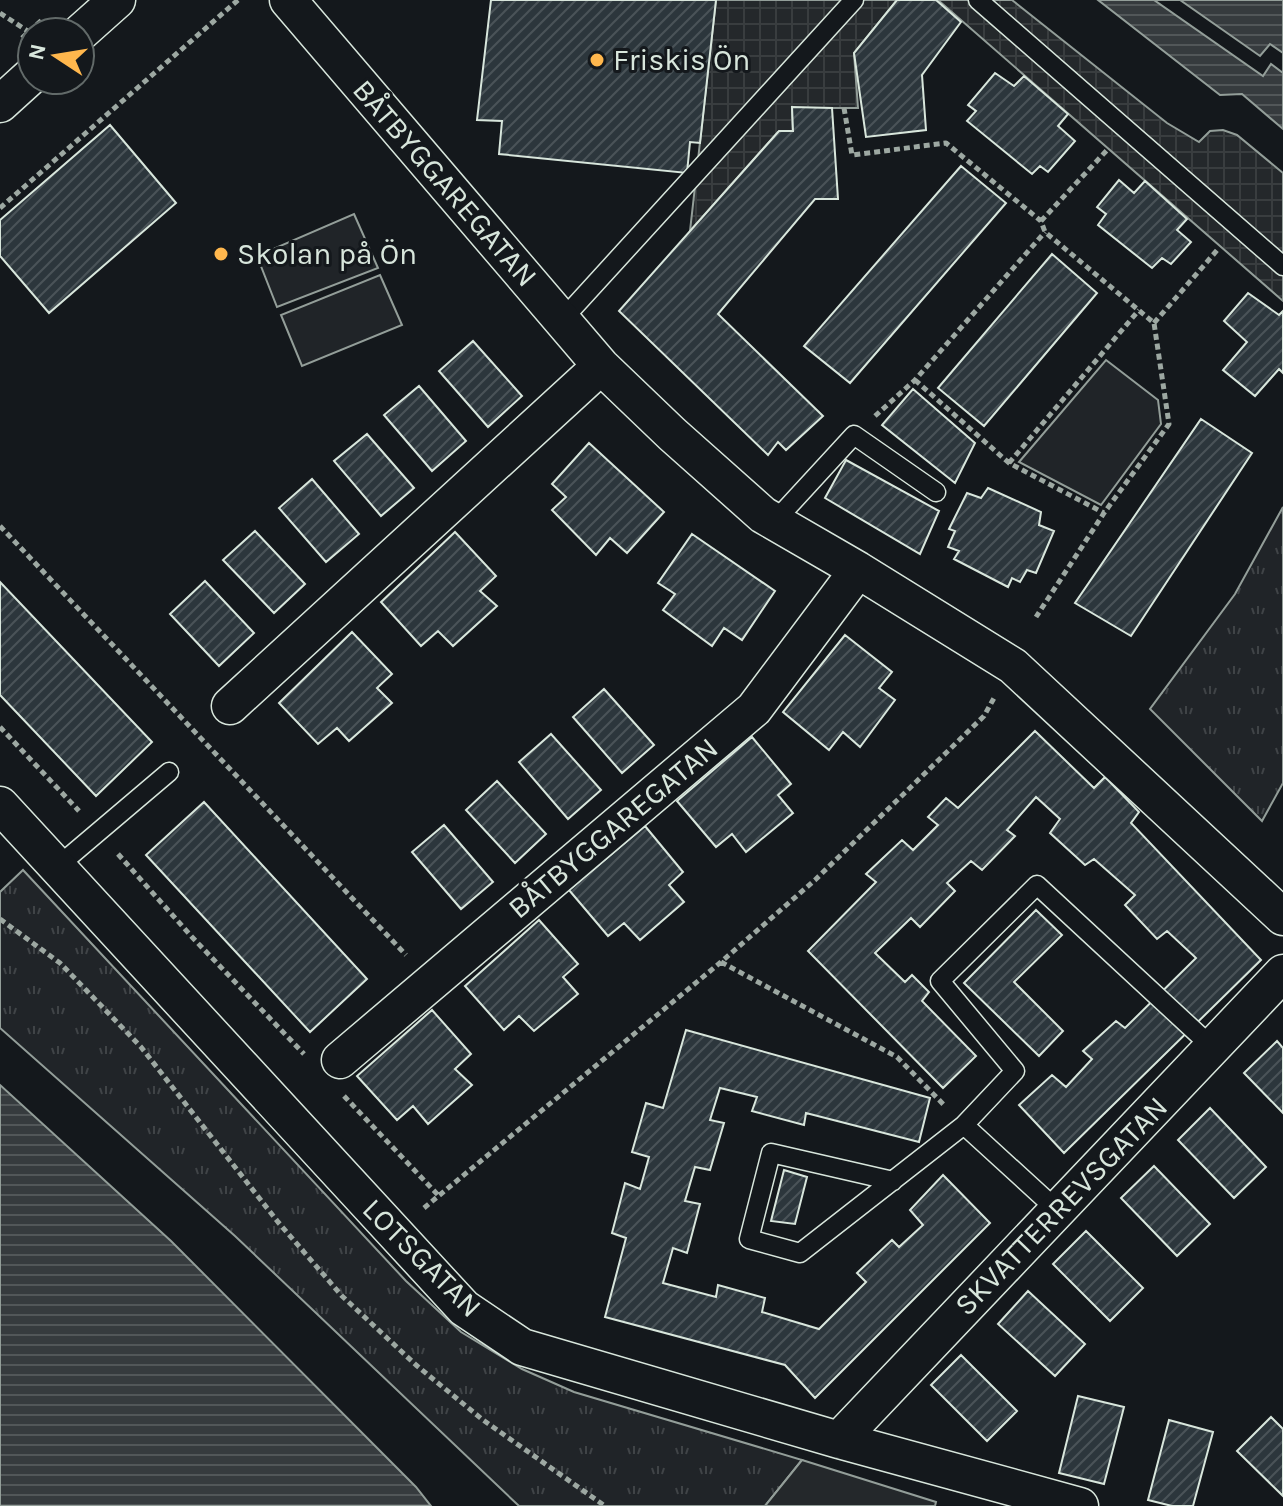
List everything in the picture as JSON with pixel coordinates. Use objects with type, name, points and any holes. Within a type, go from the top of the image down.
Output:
[{"type":"street","points":[[96,19],[117,0]]},
{"type":"street","name":"BÅTBYGGAREGATAN","points":[[288,0],[601,366],[672,434],[763,515],[1013,666],[1283,917]]},
{"type":"street","points":[[0,104],[16,73]]},
{"type":"street","points":[[230,706],[601,366]]},
{"type":"street","name":"BÅTBYGGAREGATAN","points":[[331,1072],[431,982],[754,709],[858,570]]},
{"type":"street","name":"LOTSGATAN","points":[[0,805],[464,1308],[522,1347],[839,1440],[1080,1506]]},
{"type":"street","name":"SKVATTERREVSGATAN","points":[[839,1440],[1283,973]]},
{"type":"lane","points":[[562,320],[854,0]]},
{"type":"lane","points":[[978,0],[1283,266]]},
{"type":"lane","points":[[774,522],[854,435],[936,492]]},
{"type":"lane","points":[[57,867],[169,772]]},
{"type":"lane","points":[[893,1181],[771,1153],[749,1239],[800,1253],[893,1181],[964,1125],[1015,1071],[940,981],[1037,885],[1212,1047]]},
{"type":"lane","points":[[964,1125],[1057,1210]]},
{"type":"path","points":[[0,208],[238,0]]},
{"type":"path","points":[[844,108],[852,155],[946,143],[1041,221],[1045,232],[1154,323],[1169,424],[1104,513],[1036,617]]},
{"type":"path","points":[[1041,221],[1108,149]]},
{"type":"path","points":[[854,435],[915,380],[1045,232]]},
{"type":"path","points":[[1154,323],[1220,247]]},
{"type":"path","points":[[1009,463],[1139,310]]},
{"type":"path","points":[[915,380],[1009,463],[1104,513]]},
{"type":"path","points":[[0,526],[431,982]]},
{"type":"path","points":[[395,1232],[721,962],[815,880],[984,716],[1013,666]]},
{"type":"path","points":[[169,772],[230,706]]},
{"type":"path","points":[[0,727],[192,937],[331,1072],[439,1196]]},
{"type":"path","points":[[0,919],[60,963],[141,1047],[278,1222],[342,1296],[416,1365],[483,1420],[605,1506]]},
{"type":"path","points":[[721,962],[897,1057],[964,1125]]},
{"type":"green space","points":[[354,214],[378,268],[277,307],[257,256]]},
{"type":"green space","points":[[380,275],[402,325],[302,366],[281,315]]},
{"type":"green space","points":[[1106,360],[1158,400],[1161,424],[1101,505],[1019,462]]},
{"type":"green space","points":[[1283,507],[1283,783],[1262,821],[1150,709],[1235,594]]},
{"type":"green space","points":[[23,870],[406,1281],[461,1332],[522,1369],[574,1392],[802,1460],[765,1506],[519,1506],[235,1236],[0,1028],[0,892]]},
{"type":"shaded area","points":[[716,0],[897,0],[854,53],[858,108],[792,108],[793,131],[778,132],[690,231]]},
{"type":"shaded area","points":[[938,0],[1012,0],[1167,123],[1199,142],[1210,131],[1223,130],[1237,135],[1283,173],[1283,301]]},
{"type":"shaded area","points":[[1098,0],[1283,0],[1283,129],[1242,94],[1220,95]]},
{"type":"shaded area","points":[[0,1085],[171,1241],[416,1487],[431,1506],[0,1506]]},
{"type":"shaded area","points":[[802,1460],[936,1502],[935,1506],[765,1506]]},
{"type":"pier","points":[[1154,0],[1180,0],[1260,56],[1270,44],[1283,53],[1283,73],[1271,64],[1263,76]]},
{"type":"building","name":"Friskis Ön","points":[[491,0],[716,0],[700,143],[690,142],[687,173],[499,154],[502,121],[477,120]]},
{"type":"building","points":[[897,0],[936,0],[961,22],[922,75],[926,130],[866,137],[854,53]]},
{"type":"building","points":[[995,73],[1014,86],[1024,76],[1068,114],[1058,126],[1075,141],[1048,172],[1040,166],[1032,174],[967,121],[976,111],[968,105]]},
{"type":"building","points":[[792,107],[832,108],[838,199],[815,199],[718,314],[823,416],[786,450],[778,442],[768,455],[619,311],[779,131],[793,131]]},
{"type":"building","points":[[110,125],[176,203],[49,313],[0,256],[0,220]]},
{"type":"building","points":[[961,166],[1006,203],[850,383],[804,346]]},
{"type":"building","points":[[1119,180],[1134,193],[1145,181],[1187,219],[1177,230],[1191,242],[1171,264],[1162,258],[1152,268],[1098,225],[1106,214],[1097,207]]},
{"type":"building","points":[[1052,254],[1097,293],[984,426],[938,388]]},
{"type":"building","points":[[1248,293],[1279,315],[1283,311],[1283,373],[1279,369],[1255,396],[1223,370],[1247,342],[1224,321]]},
{"type":"building","points":[[473,341],[522,396],[488,427],[439,371]]},
{"type":"building","points":[[419,386],[466,441],[432,471],[384,415]]},
{"type":"building","points":[[913,389],[975,443],[955,483],[882,425]]},
{"type":"building","points":[[1201,419],[1252,453],[1131,636],[1075,603]]},
{"type":"building","points":[[367,434],[414,488],[381,516],[334,461]]},
{"type":"building","points":[[589,443],[664,512],[627,553],[610,538],[596,555],[552,510],[566,497],[552,484]]},
{"type":"building","points":[[846,460],[939,511],[920,554],[825,498]]},
{"type":"building","points":[[312,479],[359,534],[326,562],[279,508]]},
{"type":"building","points":[[988,488],[1041,512],[1039,525],[1054,531],[1036,573],[1027,570],[1020,582],[1012,578],[1008,587],[954,559],[959,551],[948,547],[955,531],[949,529],[967,493],[981,498]]},
{"type":"building","points":[[255,531],[305,584],[274,613],[223,560]]},
{"type":"building","points":[[455,532],[496,576],[480,591],[497,606],[453,646],[438,631],[421,646],[381,602]]},
{"type":"building","points":[[692,534],[775,591],[742,640],[724,628],[712,646],[663,610],[675,594],[658,583]]},
{"type":"building","points":[[205,581],[254,633],[219,666],[170,614]]},
{"type":"building","points":[[0,582],[152,742],[96,796],[0,695]]},
{"type":"building","points":[[352,632],[392,674],[377,688],[392,703],[349,741],[337,728],[318,744],[279,703]]},
{"type":"building","points":[[845,635],[892,672],[879,688],[895,700],[860,747],[843,732],[829,750],[783,712]]},
{"type":"building","points":[[604,689],[654,745],[622,773],[573,717]]},
{"type":"building","points":[[1035,731],[1094,788],[1105,777],[1139,812],[1131,823],[1261,960],[1064,1153],[1019,1105],[1052,1075],[1066,1087],[1092,1059],[1083,1051],[1116,1021],[1125,1028],[1196,958],[1167,931],[1157,939],[1125,905],[1135,895],[1094,859],[1085,865],[1050,833],[1060,819],[1036,797],[1007,830],[1015,836],[982,870],[971,861],[947,883],[955,891],[920,927],[911,918],[875,953],[905,982],[912,975],[929,992],[922,1001],[976,1056],[943,1088],[808,951],[876,882],[866,874],[902,840],[913,850],[938,825],[928,817],[946,798],[958,808]]},
{"type":"building","points":[[551,734],[601,790],[568,819],[519,762]]},
{"type":"building","points":[[752,737],[791,784],[778,795],[793,813],[746,852],[732,834],[716,847],[677,801]]},
{"type":"building","points":[[497,781],[546,834],[515,863],[466,810]]},
{"type":"building","points":[[204,802],[367,979],[310,1032],[146,855]]},
{"type":"building","points":[[444,825],[493,882],[461,909],[412,852]]},
{"type":"building","points":[[645,826],[683,872],[669,885],[684,902],[640,940],[624,923],[608,936],[569,890]]},
{"type":"building","points":[[1036,910],[1062,935],[1014,982],[1063,1031],[1039,1056],[964,983]]},
{"type":"building","points":[[539,920],[578,964],[563,977],[578,994],[534,1031],[519,1016],[504,1030],[465,986]]},
{"type":"building","points":[[432,1010],[471,1054],[455,1069],[472,1085],[428,1124],[413,1106],[397,1120],[357,1076]]},
{"type":"building","points":[[686,1030],[930,1098],[919,1142],[806,1113],[804,1125],[752,1111],[757,1097],[720,1088],[710,1120],[724,1123],[710,1170],[695,1167],[685,1201],[700,1204],[687,1253],[673,1248],[663,1283],[716,1297],[718,1285],[765,1298],[762,1312],[819,1329],[866,1282],[857,1273],[892,1240],[899,1247],[923,1225],[910,1210],[943,1175],[990,1223],[815,1398],[785,1365],[605,1317],[626,1238],[612,1233],[625,1183],[640,1189],[649,1157],[632,1152],[646,1103],[663,1108]]},
{"type":"building","points":[[1277,1041],[1283,1048],[1283,1113],[1244,1073]]},
{"type":"building","points":[[1210,1108],[1266,1167],[1234,1198],[1178,1140]]},
{"type":"building","points":[[1154,1166],[1210,1224],[1177,1256],[1121,1198]]},
{"type":"building","points":[[784,1170],[807,1177],[795,1224],[771,1221]]},
{"type":"building","points":[[1086,1231],[1143,1288],[1110,1321],[1053,1264]]},
{"type":"building","points":[[1028,1291],[1085,1344],[1055,1376],[998,1324]]},
{"type":"building","points":[[961,1355],[1017,1411],[987,1441],[931,1385]]},
{"type":"building","points":[[1078,1396],[1124,1407],[1104,1484],[1059,1473]]},
{"type":"building","points":[[1271,1417],[1283,1429],[1283,1496],[1237,1451]]},
{"type":"building","points":[[1169,1420],[1213,1432],[1193,1506],[1172,1506],[1148,1500]]},
{"type":"place","name":"Friskis Ön","points":[[597,60]]},
{"type":"place","name":"Skolan på Ön","points":[[221,254]]}]
